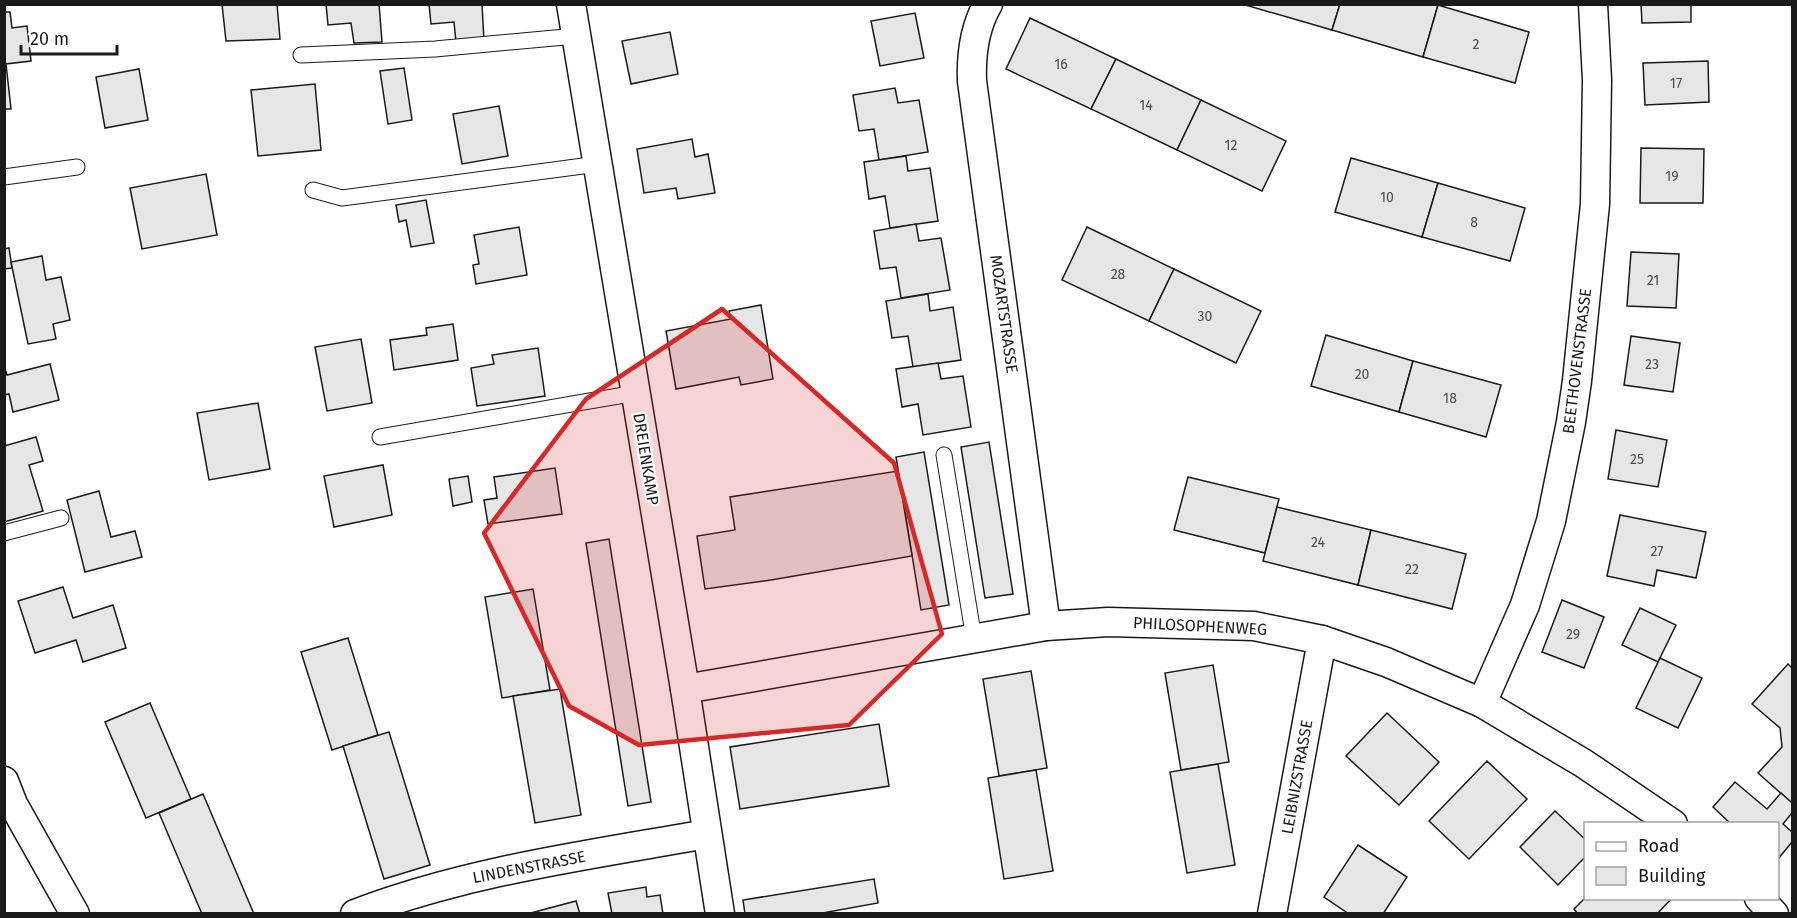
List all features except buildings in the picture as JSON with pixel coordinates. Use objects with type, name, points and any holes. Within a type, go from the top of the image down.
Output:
[{"type":"street","name":"DREIENKAMP","points":[[571,4],[685,689],[720,914]]},
{"type":"street","name":"BEETHOVENSTRASSE","points":[[1482,703],[1525,605],[1551,521],[1571,422],[1595,204],[1597,80],[1593,4]]},
{"type":"street","name":"MOZARTSTRASSE","points":[[979,9],[971,58],[972,81],[1046,626]]},
{"type":"street","name":"PHILOSOPHENWEG","points":[[685,689],[1046,626],[1108,622],[1254,626],[1322,640],[1386,662],[1482,703],[1583,763],[1670,822]]},
{"type":"street","name":"LEIBNIZSTRASSE","points":[[1272,914],[1322,640]]},
{"type":"street","points":[[4,781],[13,804],[75,914]]},
{"type":"street","name":"LINDENSTRASSE","points":[[355,914],[460,880],[707,834]]},
{"type":"street","points":[[1760,900],[1774,914]]},
{"type":"lane","points":[[301,55],[435,49],[576,36]]},
{"type":"lane","points":[[313,190],[342,198],[597,164]]},
{"type":"lane","points":[[4,177],[77,167]]},
{"type":"lane","points":[[380,437],[636,393]]},
{"type":"lane","points":[[944,455],[974,639]]},
{"type":"lane","points":[[4,533],[61,519]]},
{"type":"highlighted area","points":[[722,309],[894,463],[942,634],[849,725],[639,745],[569,706],[484,533],[586,399]]}]
